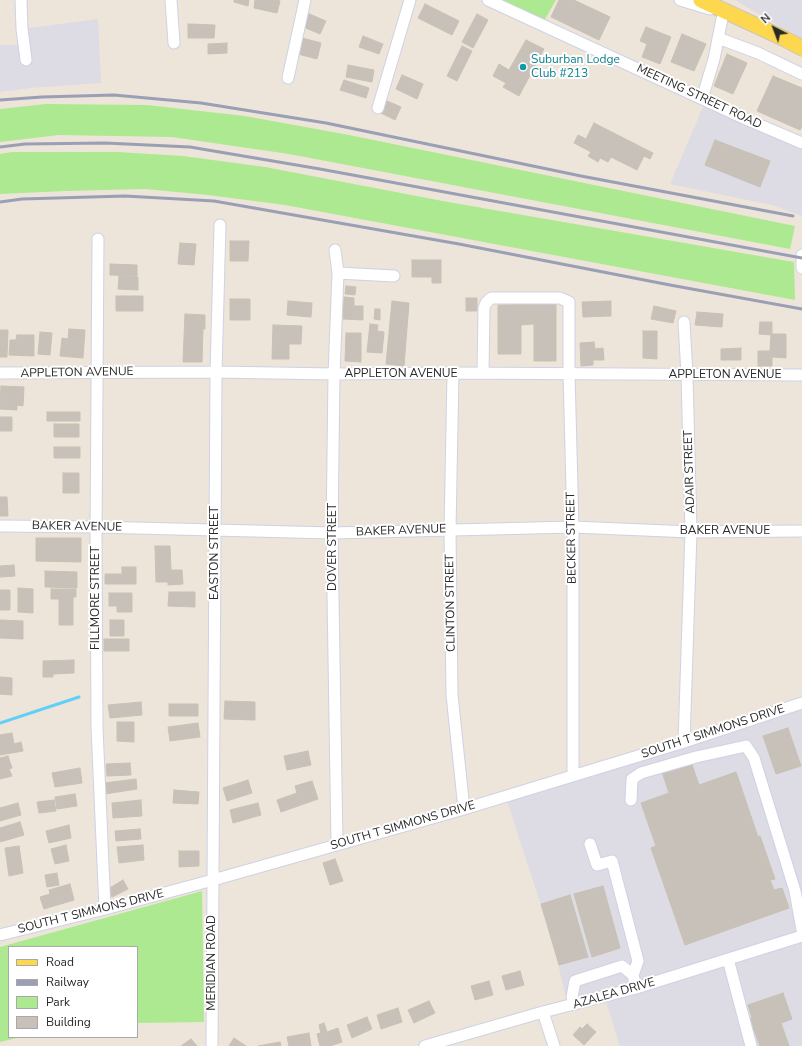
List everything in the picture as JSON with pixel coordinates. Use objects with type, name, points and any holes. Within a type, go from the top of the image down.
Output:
[{"type":"main road","points":[[701,0],[802,48]]},
{"type":"street","points":[[21,0],[22,29],[26,60]]},
{"type":"street","points":[[171,0],[174,43]]},
{"type":"street","points":[[288,78],[304,0]]},
{"type":"street","points":[[378,108],[410,0]]},
{"type":"street","name":"MEETING STREET ROAD","points":[[488,0],[702,99],[802,143]]},
{"type":"street","points":[[680,0],[742,20],[783,38]]},
{"type":"street","points":[[702,99],[714,59],[723,14]]},
{"type":"street","points":[[718,38],[758,53],[802,74]]},
{"type":"street","name":"EASTON STREET","points":[[213,880],[216,372],[220,225]]},
{"type":"street","name":"FILLMORE STREET","points":[[98,238],[96,728],[105,909]]},
{"type":"street","name":"DOVER STREET","points":[[336,250],[338,273],[334,374],[332,533],[337,845]]},
{"type":"street","points":[[802,255],[802,268]]},
{"type":"street","points":[[338,273],[394,276]]},
{"type":"street","name":"BECKER STREET","points":[[483,373],[484,308],[486,303],[491,298],[560,298],[570,302],[569,374],[573,527],[573,775]]},
{"type":"street","name":"ADAIR STREET","points":[[684,322],[687,375],[691,532],[684,742]]},
{"type":"street","name":"APPLETON AVENUE","points":[[0,373],[216,372],[334,374],[483,373],[802,375]]},
{"type":"street","name":"CLINTON STREET","points":[[453,373],[450,530],[452,695],[464,808]]},
{"type":"street","name":"BAKER AVENUE","points":[[0,526],[332,533],[573,527],[691,532],[802,531]]},
{"type":"street","name":"SOUTH T SIMMONS DRIVE","points":[[0,935],[105,909],[337,845],[684,742],[802,703]]},
{"type":"street","points":[[631,800],[632,779],[641,772],[696,757],[746,746],[754,758],[795,891],[802,930]]},
{"type":"street","points":[[590,844],[597,865],[612,861],[638,961],[633,975],[636,988]]},
{"type":"street","name":"MERIDIAN ROAD","points":[[212,1046],[213,880]]},
{"type":"street","name":"AZALEA DRIVE","points":[[425,1046],[543,1012],[636,988],[802,936]]},
{"type":"street","points":[[728,959],[751,1046]]},
{"type":"street","points":[[574,1004],[572,997],[575,982],[622,966],[633,975]]},
{"type":"street","points":[[543,1012],[554,1046]]},
{"type":"shaded area","points":[[735,0],[802,0],[802,39],[786,30]]},
{"type":"shaded area","points":[[98,19],[101,83],[30,88],[0,92],[0,45],[24,45],[22,29]]},
{"type":"shaded area","points":[[706,100],[802,143],[802,216],[772,205],[670,184]]},
{"type":"shaded area","points":[[802,703],[802,1046],[620,1046],[605,998],[568,1007],[553,942],[506,796]]},
{"type":"green space","points":[[496,0],[556,0],[544,21]]},
{"type":"green space","points":[[46,104],[147,105],[245,116],[349,135],[795,226],[790,249],[289,154],[172,137],[59,135],[0,142],[0,109]]},
{"type":"green space","points":[[12,152],[117,152],[183,156],[265,167],[448,202],[794,262],[795,300],[285,205],[145,189],[0,194],[0,154]]},
{"type":"green space","points":[[202,891],[204,1022],[138,1023],[138,946],[8,946],[8,1038],[17,1038],[0,1042],[0,947]]},
{"type":"building","points":[[234,0],[249,0],[248,6],[234,2]]},
{"type":"building","points":[[255,0],[280,1],[277,13],[254,8]]},
{"type":"building","points":[[559,0],[574,0],[610,17],[599,40],[551,17]]},
{"type":"building","points":[[425,4],[459,21],[452,35],[418,18]]},
{"type":"building","points":[[307,13],[326,21],[320,34],[301,26]]},
{"type":"building","points":[[477,14],[488,20],[473,48],[462,42]]},
{"type":"building","points":[[188,24],[215,25],[214,38],[188,38]]},
{"type":"building","points":[[646,27],[671,37],[660,64],[642,57],[647,44],[640,41]]},
{"type":"building","points":[[682,34],[706,44],[694,71],[671,62]]},
{"type":"building","points":[[363,36],[383,44],[379,54],[359,47]]},
{"type":"building","points":[[302,38],[321,43],[317,59],[298,54]]},
{"type":"building","name":"Suburban Lodge Club #213","points":[[526,40],[544,49],[519,96],[503,87],[506,83],[493,76],[499,64],[509,70]]},
{"type":"building","points":[[227,43],[227,53],[208,54],[208,44]]},
{"type":"building","points":[[462,46],[472,51],[457,81],[447,76]]},
{"type":"building","points":[[727,54],[747,63],[733,94],[714,86]]},
{"type":"building","points":[[348,65],[374,70],[372,82],[346,77]]},
{"type":"building","points":[[402,75],[423,84],[417,99],[396,89]]},
{"type":"building","points":[[773,76],[802,88],[802,126],[800,130],[757,111]]},
{"type":"building","points":[[344,80],[369,88],[366,98],[340,90]]},
{"type":"building","points":[[385,100],[401,107],[395,120],[379,112]]},
{"type":"building","points":[[594,123],[653,153],[650,159],[644,156],[637,170],[611,157],[608,162],[600,158],[598,162],[588,156],[591,152],[574,143],[578,135],[586,139]]},
{"type":"building","points":[[715,140],[770,161],[760,187],[705,165]]},
{"type":"building","points":[[230,241],[249,241],[248,261],[230,261]]},
{"type":"building","points":[[180,243],[196,244],[194,265],[178,264]]},
{"type":"building","points":[[412,260],[441,260],[441,283],[432,283],[432,277],[412,277]]},
{"type":"building","points":[[110,264],[137,265],[137,276],[110,275]]},
{"type":"building","points":[[119,276],[138,277],[138,290],[118,289]]},
{"type":"building","points":[[346,286],[356,287],[355,295],[345,294]]},
{"type":"building","points":[[116,296],[143,296],[143,311],[116,311]]},
{"type":"building","points":[[344,297],[354,298],[354,306],[363,306],[363,320],[343,319]]},
{"type":"building","points":[[466,298],[477,298],[477,311],[466,311]]},
{"type":"building","points":[[230,299],[250,299],[250,320],[230,320]]},
{"type":"building","points":[[288,301],[312,303],[311,317],[287,315]]},
{"type":"building","points":[[392,301],[409,303],[404,366],[386,364]]},
{"type":"building","points":[[611,301],[611,316],[583,317],[582,302]]},
{"type":"building","points":[[556,304],[556,361],[534,361],[534,324],[521,325],[521,354],[498,354],[498,305]]},
{"type":"building","points":[[654,306],[676,311],[673,323],[651,319]]},
{"type":"building","points":[[375,309],[380,309],[380,320],[374,319]]},
{"type":"building","points":[[697,312],[723,314],[722,327],[695,325]]},
{"type":"building","points":[[185,314],[205,315],[202,362],[183,362]]},
{"type":"building","points":[[760,322],[772,322],[772,334],[786,334],[786,358],[772,357],[772,366],[758,366],[758,351],[770,351],[771,335],[759,334]]},
{"type":"building","points":[[370,324],[378,325],[377,331],[384,332],[382,353],[367,352]]},
{"type":"building","points":[[273,325],[302,326],[301,344],[289,344],[289,359],[272,359]]},
{"type":"building","points":[[69,329],[85,330],[83,358],[60,356],[62,338],[68,339]]},
{"type":"building","points":[[0,330],[8,330],[7,357],[0,357]]},
{"type":"building","points":[[643,331],[657,331],[657,359],[643,358]]},
{"type":"building","points":[[40,332],[52,333],[50,355],[38,354]]},
{"type":"building","points":[[346,333],[361,333],[361,362],[345,361]]},
{"type":"building","points":[[17,335],[34,335],[34,356],[9,355],[10,340],[16,340]]},
{"type":"building","points":[[594,342],[595,349],[603,348],[604,360],[593,360],[593,365],[581,366],[580,343]]},
{"type":"building","points":[[741,348],[741,360],[721,360],[721,349]]},
{"type":"building","points":[[1,386],[24,387],[23,406],[17,405],[17,410],[0,409]]},
{"type":"building","points":[[47,412],[80,412],[80,421],[47,421]]},
{"type":"building","points":[[0,417],[12,417],[12,431],[0,431]]},
{"type":"building","points":[[54,424],[79,424],[79,437],[54,437]]},
{"type":"building","points":[[54,447],[80,447],[80,458],[54,458]]},
{"type":"building","points":[[63,473],[79,473],[79,493],[63,493]]},
{"type":"building","points":[[0,497],[7,497],[8,516],[0,516]]},
{"type":"building","points":[[36,538],[81,538],[81,562],[36,561]]},
{"type":"building","points":[[155,546],[170,546],[171,570],[182,570],[183,584],[168,585],[168,582],[156,582]]},
{"type":"building","points":[[14,565],[15,576],[0,577],[0,566]]},
{"type":"building","points":[[122,567],[136,567],[136,584],[105,584],[105,574],[122,574]]},
{"type":"building","points":[[45,571],[77,572],[77,588],[45,587]]},
{"type":"building","points":[[18,588],[33,589],[33,613],[18,612]]},
{"type":"building","points":[[51,589],[76,589],[76,597],[73,597],[73,625],[59,625],[59,599],[51,599]]},
{"type":"building","points":[[0,590],[10,590],[10,610],[0,610]]},
{"type":"building","points":[[169,592],[195,592],[195,607],[168,606]]},
{"type":"building","points":[[109,593],[132,593],[132,612],[117,612],[117,606],[109,606]]},
{"type":"building","points":[[0,620],[23,621],[23,639],[0,638]]},
{"type":"building","points":[[110,620],[124,620],[124,636],[110,636]]},
{"type":"building","points":[[104,639],[129,639],[129,651],[104,651]]},
{"type":"building","points":[[74,660],[74,673],[53,674],[53,677],[43,677],[43,661]]},
{"type":"building","points":[[0,677],[12,678],[12,695],[0,694]]},
{"type":"building","points":[[225,701],[255,702],[255,720],[224,719]]},
{"type":"building","points":[[141,702],[142,715],[110,718],[108,705]]},
{"type":"building","points":[[169,704],[198,704],[198,716],[169,716]]},
{"type":"building","points":[[117,722],[134,722],[134,742],[117,741]]},
{"type":"building","points":[[198,723],[200,737],[170,741],[168,727]]},
{"type":"building","points":[[788,728],[801,766],[776,774],[763,736]]},
{"type":"building","points":[[12,733],[14,744],[21,742],[23,751],[0,755],[0,735]]},
{"type":"building","points":[[308,751],[311,765],[287,770],[284,756]]},
{"type":"building","points":[[8,756],[12,768],[9,769],[12,776],[0,779],[0,758]]},
{"type":"building","points":[[691,762],[699,785],[736,772],[758,837],[760,836],[775,879],[770,880],[774,890],[782,888],[789,908],[685,945],[651,848],[656,846],[641,803],[669,793],[662,772]]},
{"type":"building","points":[[130,763],[131,775],[107,776],[106,764]]},
{"type":"building","points":[[80,768],[82,783],[55,787],[52,773]]},
{"type":"building","points":[[136,779],[137,789],[105,794],[104,783]]},
{"type":"building","points":[[248,780],[252,793],[227,801],[223,788]]},
{"type":"building","points":[[312,781],[318,799],[281,812],[277,800],[297,793],[295,786]]},
{"type":"building","points":[[174,790],[199,792],[198,804],[173,803]]},
{"type":"building","points":[[75,794],[77,806],[57,809],[55,797]]},
{"type":"building","points":[[54,800],[56,811],[39,813],[37,802]]},
{"type":"building","points":[[141,800],[142,816],[113,818],[112,803]]},
{"type":"building","points":[[18,803],[21,815],[0,821],[0,808]]},
{"type":"building","points":[[258,803],[261,815],[233,823],[230,810]]},
{"type":"building","points":[[20,822],[24,835],[0,842],[0,828]]},
{"type":"building","points":[[69,825],[71,838],[49,843],[46,831]]},
{"type":"building","points":[[140,829],[141,839],[116,841],[115,831]]},
{"type":"building","points":[[66,845],[69,861],[55,864],[51,849]]},
{"type":"building","points":[[143,845],[144,860],[119,863],[117,847]]},
{"type":"building","points":[[19,846],[23,873],[9,876],[5,848]]},
{"type":"building","points":[[179,851],[199,851],[199,866],[179,867]]},
{"type":"building","points":[[335,859],[343,881],[330,885],[323,863]]},
{"type":"building","points":[[57,873],[59,885],[47,887],[45,875]]},
{"type":"building","points":[[123,880],[128,889],[112,897],[108,889]]},
{"type":"building","points":[[70,884],[74,900],[44,909],[40,897],[50,894],[49,890]]},
{"type":"building","points":[[603,886],[620,948],[592,957],[574,894]]},
{"type":"building","points":[[570,895],[588,957],[559,965],[541,904]]},
{"type":"building","points":[[520,971],[524,985],[506,990],[502,976]]},
{"type":"building","points":[[489,981],[493,995],[475,1000],[471,986]]},
{"type":"building","points":[[783,993],[792,1019],[781,1023],[789,1046],[760,1046],[750,1019],[752,1018],[748,1005]]},
{"type":"building","points":[[429,1001],[435,1013],[414,1023],[408,1010]]},
{"type":"building","points":[[398,1008],[402,1022],[381,1029],[377,1015]]},
{"type":"building","points":[[367,1017],[372,1029],[352,1038],[347,1025]]},
{"type":"building","points":[[324,1023],[327,1032],[338,1028],[342,1042],[330,1046],[320,1046],[317,1034],[321,1033],[319,1025]]},
{"type":"building","points":[[587,1024],[596,1032],[584,1045],[573,1035],[580,1027],[582,1029]]},
{"type":"building","points":[[309,1033],[311,1046],[289,1046],[287,1037]]},
{"type":"building","points":[[234,1038],[246,1046],[229,1046]]},
{"type":"building","points":[[191,1039],[197,1046],[181,1046]]},
{"type":"building","points":[[280,1042],[281,1046],[258,1046]]},
{"type":"waterway","points":[[0,723],[79,697]]},
{"type":"railway","points":[[0,100],[114,95],[201,103],[326,123],[581,176],[793,216]]},
{"type":"railway","points":[[0,147],[25,144],[105,143],[190,147],[320,169],[802,258]]},
{"type":"railway","points":[[0,202],[22,199],[125,196],[214,201],[459,244],[802,309]]},
{"type":"place","name":"Suburban Lodge Club #213","points":[[523,67]]}]
